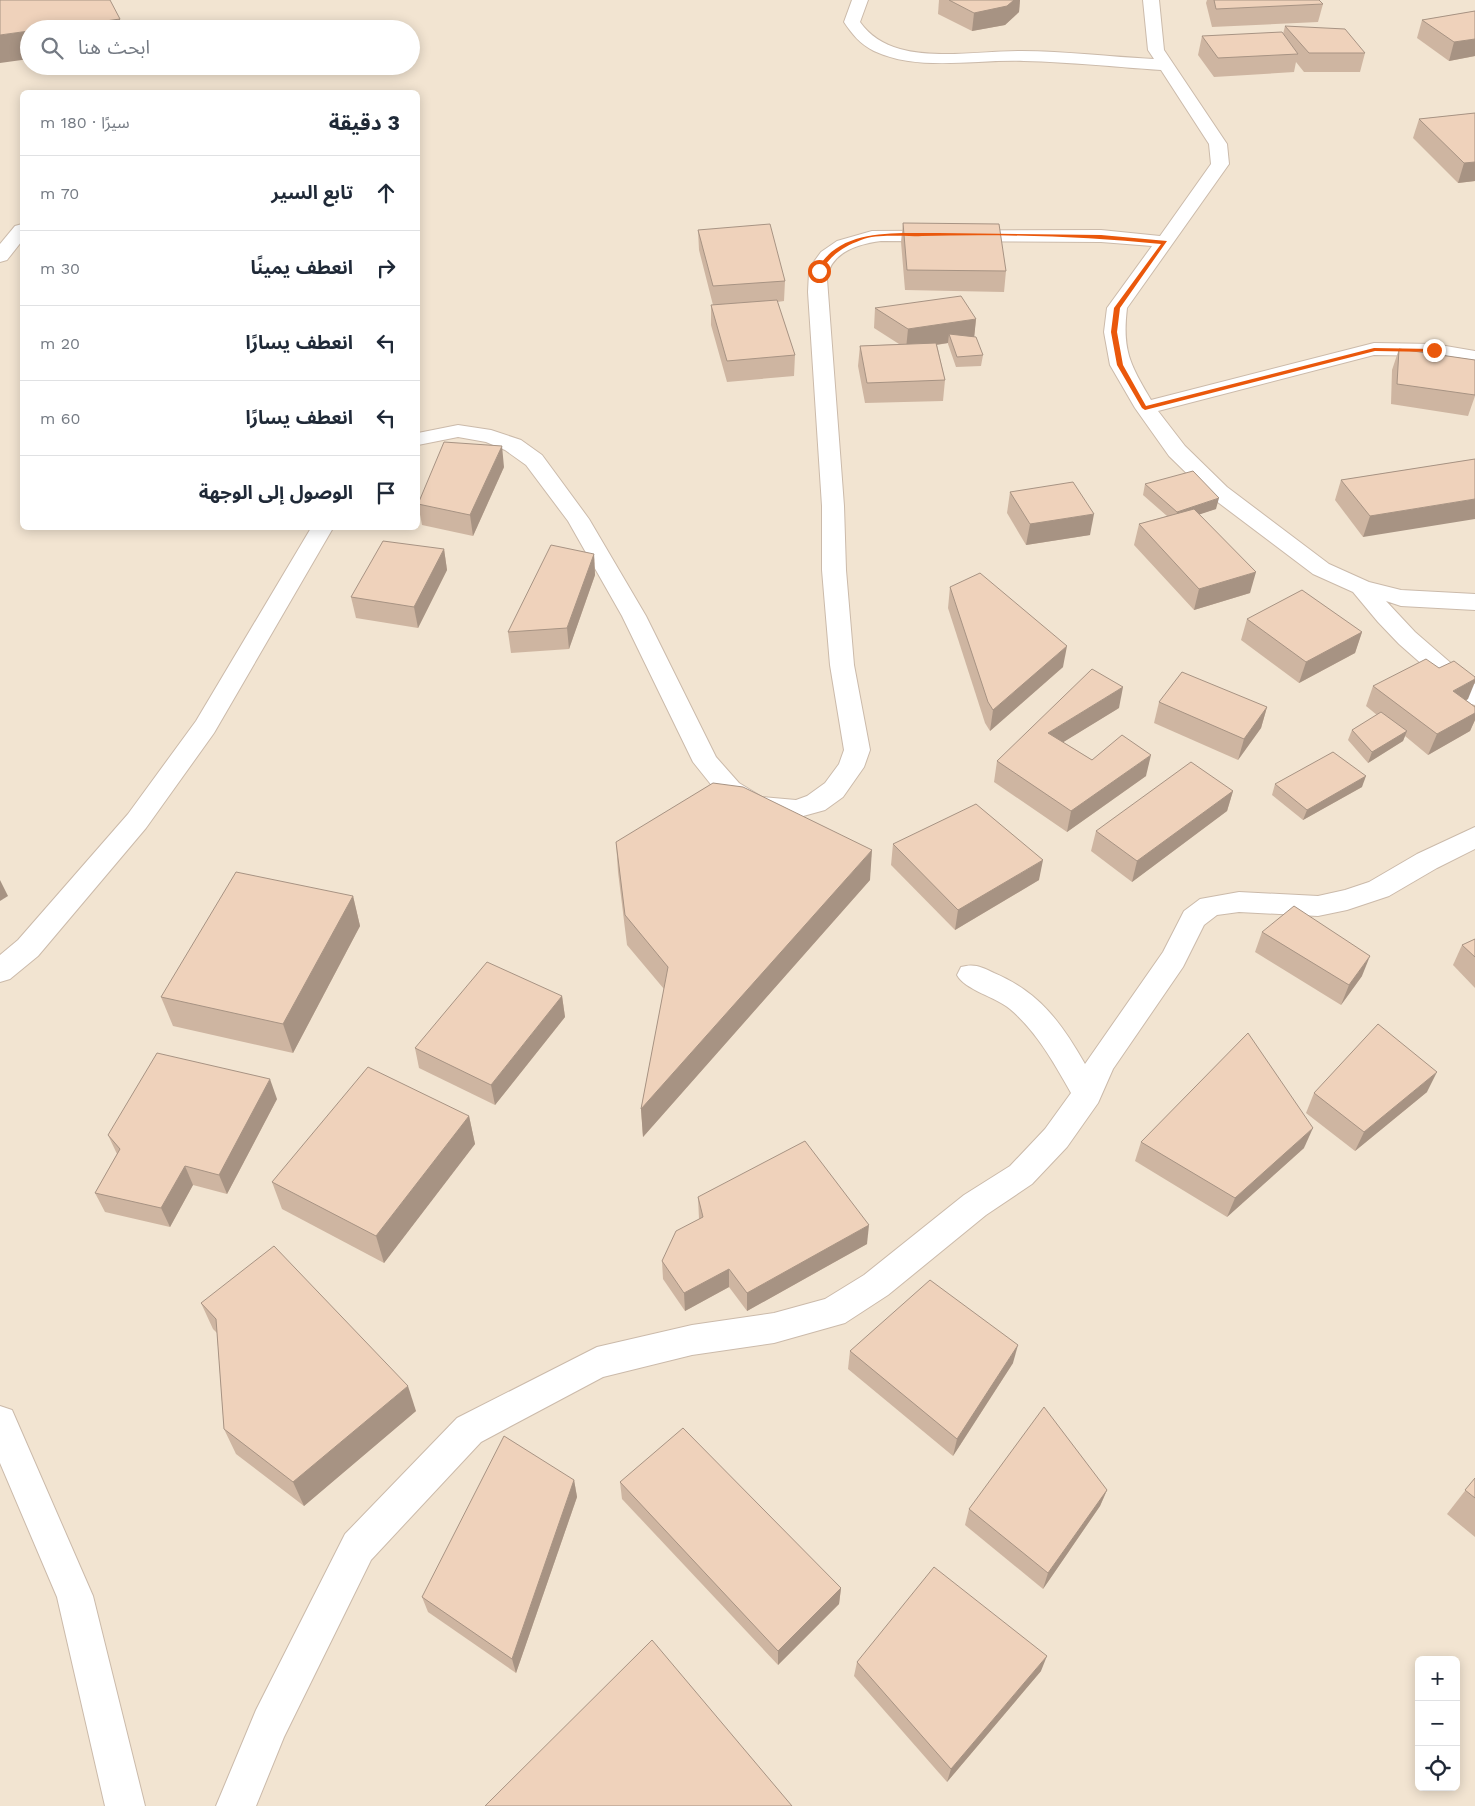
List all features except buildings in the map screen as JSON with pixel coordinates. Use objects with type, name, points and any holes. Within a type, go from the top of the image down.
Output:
[{"type":"street","points":[[860,0],[852,22],[861,35],[880,47],[900,54],[940,58],[1023,56],[1165,65]]},
{"type":"street","points":[[1151,0],[1156,50],[1218,144],[1220,164],[1117,308],[1114,332],[1120,365],[1145,408],[1177,451],[1219,492],[1321,569],[1361,587],[1401,598],[1475,602]]},
{"type":"street","points":[[0,256],[20,232]]},
{"type":"street","points":[[420,439],[458,431],[491,436],[513,445],[534,460],[578,519],[634,616],[706,762],[730,790],[758,806],[796,809],[816,803],[834,790],[851,767],[857,750],[842,665],[834,570],[833,506],[818,292],[819,271],[825,260],[834,251],[861,238],[881,236],[938,234],[1101,236],[1165,242]]},
{"type":"street","points":[[1145,408],[1374,349],[1434,350],[1475,357]]},
{"type":"street","points":[[0,972],[28,948],[148,805],[205,727],[321,530]]},
{"type":"street","points":[[1361,587],[1386,617],[1475,697]]},
{"type":"street","points":[[236,1806],[270,1724],[358,1547],[469,1430],[597,1364],[692,1340],[774,1328],[832,1312],[876,1285],[975,1205],[1021,1175],[1056,1138],[1087,1094],[1100,1063],[1173,959],[1194,918],[1210,906],[1239,902],[1318,906],[1347,900],[1379,889],[1427,861],[1475,837]]},
{"type":"street","points":[[971,975],[1007,992],[1038,1016],[1087,1094]]},
{"type":"street","points":[[0,1422],[76,1596],[125,1806]]},
{"type":"shaded area","points":[[87,0],[1475,0],[1475,1806],[0,1806],[0,34],[20,26],[20,75],[420,75],[420,20],[36,20]]},
{"type":"route","points":[[819,271],[825,260],[834,251],[846,244],[861,238],[881,236],[938,234],[1101,236],[1165,242],[1117,308],[1114,332],[1120,365],[1145,408],[1374,349],[1434,350]]}]
